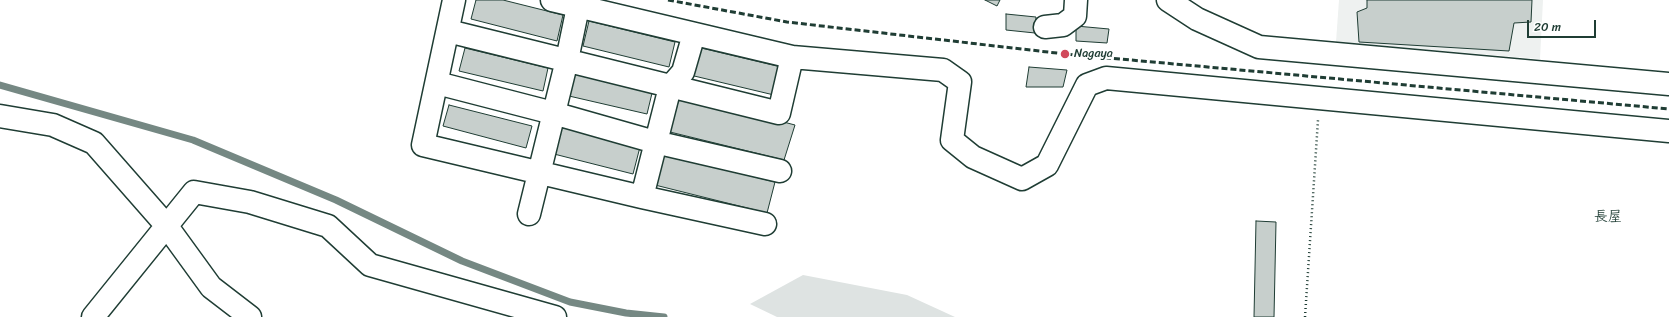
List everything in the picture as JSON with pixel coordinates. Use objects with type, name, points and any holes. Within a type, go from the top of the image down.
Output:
[{"type":"street","points":[[454,0],[423,145],[642,197],[765,224]]},
{"type":"street","points":[[552,0],[792,56],[943,70],[960,82],[952,140],[973,157],[1022,179],[1047,165],[1087,85],[1106,78],[1669,130]]},
{"type":"street","points":[[1045,26],[1063,25],[1075,16],[1076,0]]},
{"type":"street","points":[[1168,0],[1197,19],[1259,47],[1669,84]]},
{"type":"street","points":[[529,214],[567,60],[578,7]]},
{"type":"street","points":[[448,31],[779,113],[792,56]]},
{"type":"street","points":[[642,197],[670,86],[683,72],[694,34]]},
{"type":"street","points":[[437,83],[553,113],[655,142],[780,171]]},
{"type":"street","points":[[0,116],[53,125],[94,144],[166,225],[211,287],[250,317]]},
{"type":"street","points":[[93,317],[194,192],[250,202],[328,226],[370,265],[555,317]]},
{"type":"path","points":[[1305,317],[1319,97]]},
{"type":"shaded area","points":[[1339,0],[1543,0],[1540,59],[1336,42]]},
{"type":"shaded area","points":[[803,275],[907,295],[955,317],[777,317],[750,304]]},
{"type":"building","points":[[476,0],[503,0],[563,15],[557,41],[471,19]]},
{"type":"building","points":[[985,0],[1000,0],[997,6]]},
{"type":"building","points":[[1367,0],[1532,0],[1531,22],[1514,23],[1509,51],[1359,42],[1357,12],[1367,8]]},
{"type":"building","points":[[1006,14],[1036,17],[1035,33],[1006,30]]},
{"type":"building","points":[[589,21],[675,42],[669,67],[583,46]]},
{"type":"building","points":[[1076,26],[1109,29],[1107,43],[1076,41]]},
{"type":"building","points":[[697,47],[781,67],[774,95],[690,75]]},
{"type":"building","points":[[465,48],[548,68],[543,91],[459,71]]},
{"type":"building","points":[[1029,67],[1067,70],[1063,87],[1026,87]]},
{"type":"building","points":[[575,71],[653,89],[647,114],[569,96]]},
{"type":"building","points":[[680,95],[795,125],[784,160],[670,132]]},
{"type":"building","points":[[449,105],[532,126],[526,148],[443,126]]},
{"type":"building","points":[[561,127],[640,147],[633,174],[554,154]]},
{"type":"building","points":[[663,154],[775,182],[767,213],[655,185]]},
{"type":"building","points":[[1256,221],[1276,222],[1274,317],[1254,317]]},
{"type":"waterway","points":[[0,85],[193,140],[336,200],[462,261],[570,302],[626,313],[664,317]]},
{"type":"railway","points":[[668,0],[787,22],[1065,54],[1669,109]]},
{"type":"place","name":"Nagaya","points":[[1065,54]]},
{"type":"district","name":"長屋","points":[[1608,217]]}]
